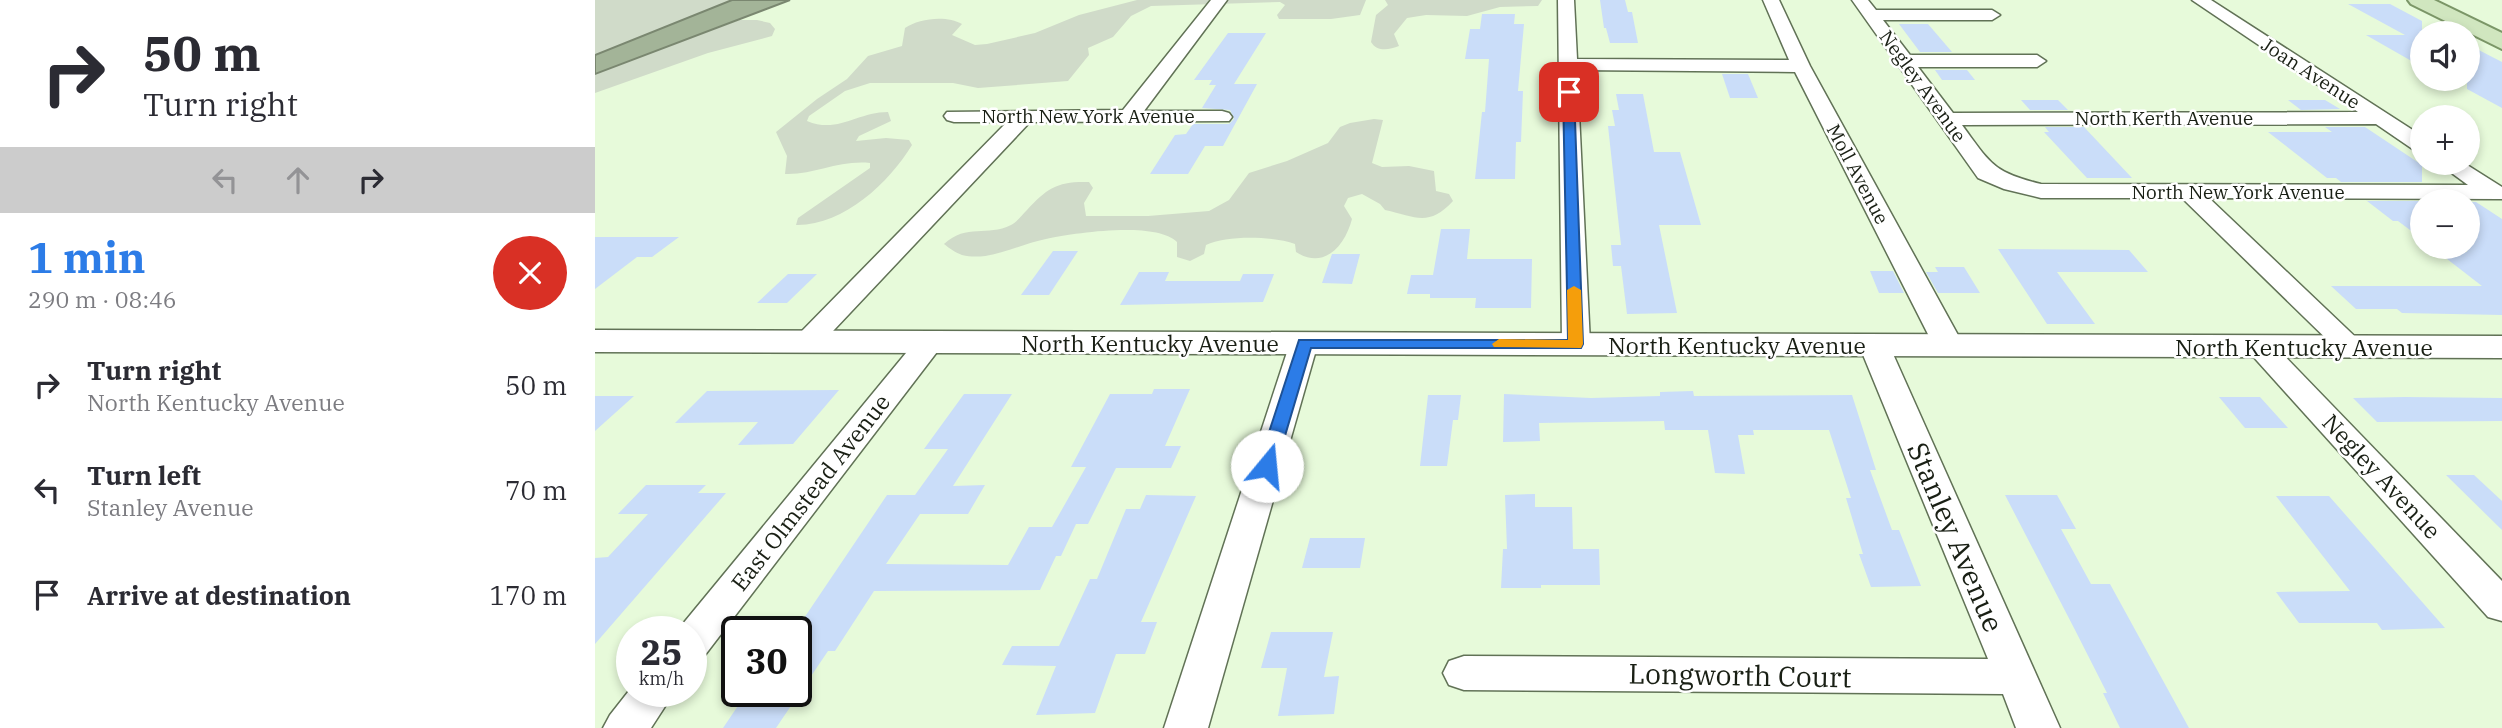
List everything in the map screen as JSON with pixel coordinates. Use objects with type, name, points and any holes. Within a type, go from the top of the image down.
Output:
[{"type":"main road","points":[[2418,0],[2502,42]]},
{"type":"main road","points":[[2445,0],[2502,27]]},
{"type":"street","points":[[1129,116],[1219,0]]},
{"type":"street","points":[[1566,0],[1576,344]]},
{"type":"street","name":"Moll Avenue","points":[[1771,0],[1801,66],[1949,346]]},
{"type":"street","name":"Joan Avenue","points":[[2200,0],[2410,137]]},
{"type":"street","points":[[1866,8],[1992,15]]},
{"type":"street","name":"Negley Avenue","points":[[1866,8],[1986,173]]},
{"type":"street","points":[[1905,61],[2037,61]]},
{"type":"street","points":[[1568,64],[1801,66]]},
{"type":"street","name":"North New York Avenue","points":[[954,116],[1222,117]]},
{"type":"street","points":[[807,342],[1025,116]]},
{"type":"street","name":"North Kerth Avenue","points":[[1947,119],[2381,118]]},
{"type":"street","name":"North New York Avenue","points":[[1986,173],[2012,184],[2041,191],[2498,195]]},
{"type":"street","points":[[2467,175],[2498,195]]},
{"type":"street","points":[[2189,192],[2351,347]]},
{"type":"street","name":"North Kentucky Avenue","points":[[595,341],[2502,347]]},
{"type":"street","name":"East Olmstead Avenue","points":[[707,623],[930,342]]},
{"type":"street","points":[[1186,728],[1304,343]]},
{"type":"street","name":"Stanley Avenue","points":[[1874,345],[2038,728]]},
{"type":"street","name":"Negley Avenue","points":[[2260,346],[2502,606]]},
{"type":"street","name":"Longworth Court","points":[[1464,673],[2015,677]]},
{"type":"street","points":[[625,728],[641,707]]},
{"type":"shaded area","points":[[595,0],[732,0],[595,55]]},
{"type":"shaded area","points":[[732,0],[790,0],[595,74],[595,55]]},
{"type":"shaded area","points":[[1137,0],[1366,0],[1360,15],[1331,19],[1279,19],[1277,15],[1285,5],[1280,2],[1151,6],[1131,16],[1113,37],[1088,48],[1089,55],[1068,81],[978,88],[953,83],[870,83],[845,91],[809,116],[807,121],[838,124],[888,112],[891,121],[859,136],[856,141],[886,138],[909,140],[912,145],[891,174],[863,200],[831,218],[796,225],[798,218],[870,168],[870,163],[785,174],[787,156],[776,132],[847,79],[868,56],[902,46],[905,28],[925,20],[949,19],[962,24],[952,35],[975,45],[987,44],[1035,33],[1079,15]]},
{"type":"shaded area","points":[[1385,0],[1542,0],[1538,6],[1500,7],[1467,16],[1426,15],[1407,18],[1394,34],[1399,46],[1383,49],[1371,42],[1376,15],[1388,5]]},
{"type":"shaded area","points":[[739,20],[770,23],[775,29],[772,36],[708,53],[595,93],[595,74]]},
{"type":"shaded area","points":[[1374,119],[1383,120],[1372,163],[1382,167],[1409,166],[1434,171],[1436,191],[1449,194],[1453,201],[1437,214],[1422,218],[1385,210],[1362,194],[1348,198],[1344,206],[1352,219],[1349,229],[1339,246],[1324,257],[1306,257],[1296,252],[1295,244],[1286,241],[1250,238],[1226,239],[1206,245],[1204,254],[1190,261],[1177,257],[1177,242],[1166,236],[1134,230],[1059,237],[1036,241],[1004,252],[973,257],[955,252],[944,244],[961,234],[1011,225],[1047,191],[1069,183],[1089,182],[1093,188],[1084,203],[1086,216],[1148,216],[1209,211],[1229,200],[1249,173],[1287,161],[1328,143],[1340,127]]},
{"type":"building","points":[[1600,0],[1625,0],[1628,12],[1632,12],[1638,43],[1610,43],[1604,28]]},
{"type":"building","points":[[2348,4],[2390,4],[2422,21],[2410,21],[2410,60],[2366,35],[2405,35]]},
{"type":"building","points":[[1482,14],[1515,14],[1514,24],[1524,24],[1518,91],[1523,91],[1521,142],[1516,142],[1515,179],[1475,179],[1482,112],[1485,112],[1489,59],[1465,59],[1470,29],[1480,29]]},
{"type":"building","points":[[1899,24],[1928,24],[1952,52],[1920,52]]},
{"type":"building","points":[[1228,33],[1266,33],[1234,84],[1257,84],[1223,146],[1205,146],[1188,174],[1150,174],[1175,135],[1186,134],[1193,124],[1229,124],[1234,119],[1230,110],[1202,108],[1216,85],[1209,85],[1212,80],[1194,80]]},
{"type":"building","points":[[2480,51],[2502,62],[2502,108],[2471,91],[2480,91]]},
{"type":"building","points":[[1935,70],[1967,70],[1975,80],[1942,80]]},
{"type":"building","points":[[1722,74],[1748,74],[1758,98],[1730,98]]},
{"type":"building","points":[[1616,94],[1643,94],[1654,152],[1680,152],[1701,225],[1659,225],[1677,313],[1627,314],[1621,266],[1613,266],[1611,245],[1621,245],[1608,126],[1615,126],[1612,110],[1619,110]]},
{"type":"building","points":[[2021,100],[2058,100],[2068,110],[2030,110]]},
{"type":"building","points":[[2288,100],[2325,100],[2340,109],[2301,110]]},
{"type":"building","points":[[2045,127],[2084,127],[2132,178],[2087,178],[2044,132],[2049,132]]},
{"type":"building","points":[[2325,127],[2365,127],[2410,157],[2410,175],[2422,175],[2422,182],[2341,182],[2336,178],[2327,178],[2268,132],[2332,132]]},
{"type":"building","points":[[2367,201],[2410,201],[2410,230],[2398,221],[2393,221]]},
{"type":"building","points":[[2480,205],[2502,219],[2502,315],[2402,313],[2397,309],[2356,309],[2331,286],[2482,286],[2447,259],[2480,259]]},
{"type":"building","points":[[1441,229],[1470,229],[1467,259],[1532,259],[1531,308],[1475,308],[1476,298],[1430,298],[1430,294],[1407,294],[1411,275],[1433,275]]},
{"type":"building","points":[[595,237],[679,237],[652,257],[637,257],[595,289]]},
{"type":"building","points":[[1998,249],[2129,250],[2148,272],[2057,272],[2095,324],[2047,324]]},
{"type":"building","points":[[1053,251],[1078,251],[1049,295],[1021,295]]},
{"type":"building","points":[[1332,254],[1360,254],[1352,284],[1322,283]]},
{"type":"building","points":[[1935,267],[1964,267],[1980,293],[1938,293],[1926,272],[1938,272]]},
{"type":"building","points":[[1870,271],[1893,271],[1904,293],[1879,293]]},
{"type":"building","points":[[1139,272],[1169,272],[1165,281],[1240,281],[1243,274],[1274,274],[1263,302],[1120,305]]},
{"type":"building","points":[[788,274],[817,274],[787,303],[757,303]]},
{"type":"building","points":[[1154,389],[1190,389],[1165,446],[1181,446],[1171,468],[1116,468],[1088,524],[1076,524],[1061,556],[1056,556],[1040,590],[874,591],[835,651],[828,651],[812,675],[812,616],[805,616],[887,495],[915,495],[948,449],[924,449],[964,394],[1012,394],[953,486],[985,485],[968,514],[920,514],[886,564],[1008,565],[1029,527],[1052,527],[1086,467],[1071,467],[1110,394],[1152,394]]},
{"type":"building","points":[[839,390],[793,444],[738,445],[758,422],[675,423],[707,391]]},
{"type":"building","points":[[1693,391],[1694,396],[1852,395],[1876,470],[1870,470],[1892,530],[1899,530],[1921,586],[1871,587],[1859,554],[1863,554],[1846,498],[1851,498],[1829,430],[1753,430],[1754,435],[1738,435],[1745,474],[1715,473],[1708,430],[1665,430],[1664,421],[1539,423],[1540,441],[1503,442],[1504,394],[1591,398],[1660,396],[1660,392]]},
{"type":"building","points":[[1428,395],[1461,395],[1458,420],[1453,420],[1447,466],[1420,466]]},
{"type":"building","points":[[595,396],[634,396],[595,431]]},
{"type":"building","points":[[2219,397],[2260,397],[2288,428],[2245,428]]},
{"type":"building","points":[[2353,398],[2502,398],[2502,421],[2377,422]]},
{"type":"building","points":[[2446,475],[2474,475],[2502,501],[2502,530]]},
{"type":"building","points":[[646,485],[706,485],[698,493],[726,493],[619,616],[616,616],[616,620],[595,644],[595,558],[608,557],[648,514],[618,514]]},
{"type":"building","points":[[1535,494],[1535,507],[1572,507],[1573,549],[1599,549],[1600,585],[1501,588],[1503,549],[1507,549],[1505,495]]},
{"type":"building","points":[[1146,495],[1196,496],[1141,622],[1157,622],[1145,654],[1116,654],[1095,713],[1036,715],[1056,666],[1002,665],[1012,646],[1059,646],[1090,579],[1097,579],[1126,509],[1140,509]]},
{"type":"building","points":[[2005,495],[2057,495],[2076,529],[2061,529],[2091,584],[2110,584],[2189,728],[2120,728],[2103,693],[2107,693]]},
{"type":"building","points":[[2276,496],[2329,496],[2445,628],[2382,630],[2377,623],[2299,623],[2276,592],[2350,591]]},
{"type":"building","points":[[1310,538],[1365,538],[1360,568],[1302,568]]},
{"type":"building","points":[[1271,632],[1333,632],[1324,677],[1339,676],[1334,714],[1278,716],[1287,668],[1261,668]]},
{"type":"building","points":[[737,707],[790,707],[776,728],[723,728]]},
{"type":"slow traffic","points":[[1499,344],[1576,344],[1574,290]]},
{"type":"route","points":[[1267,466],[1304,343],[1576,344],[1569,92]]}]
